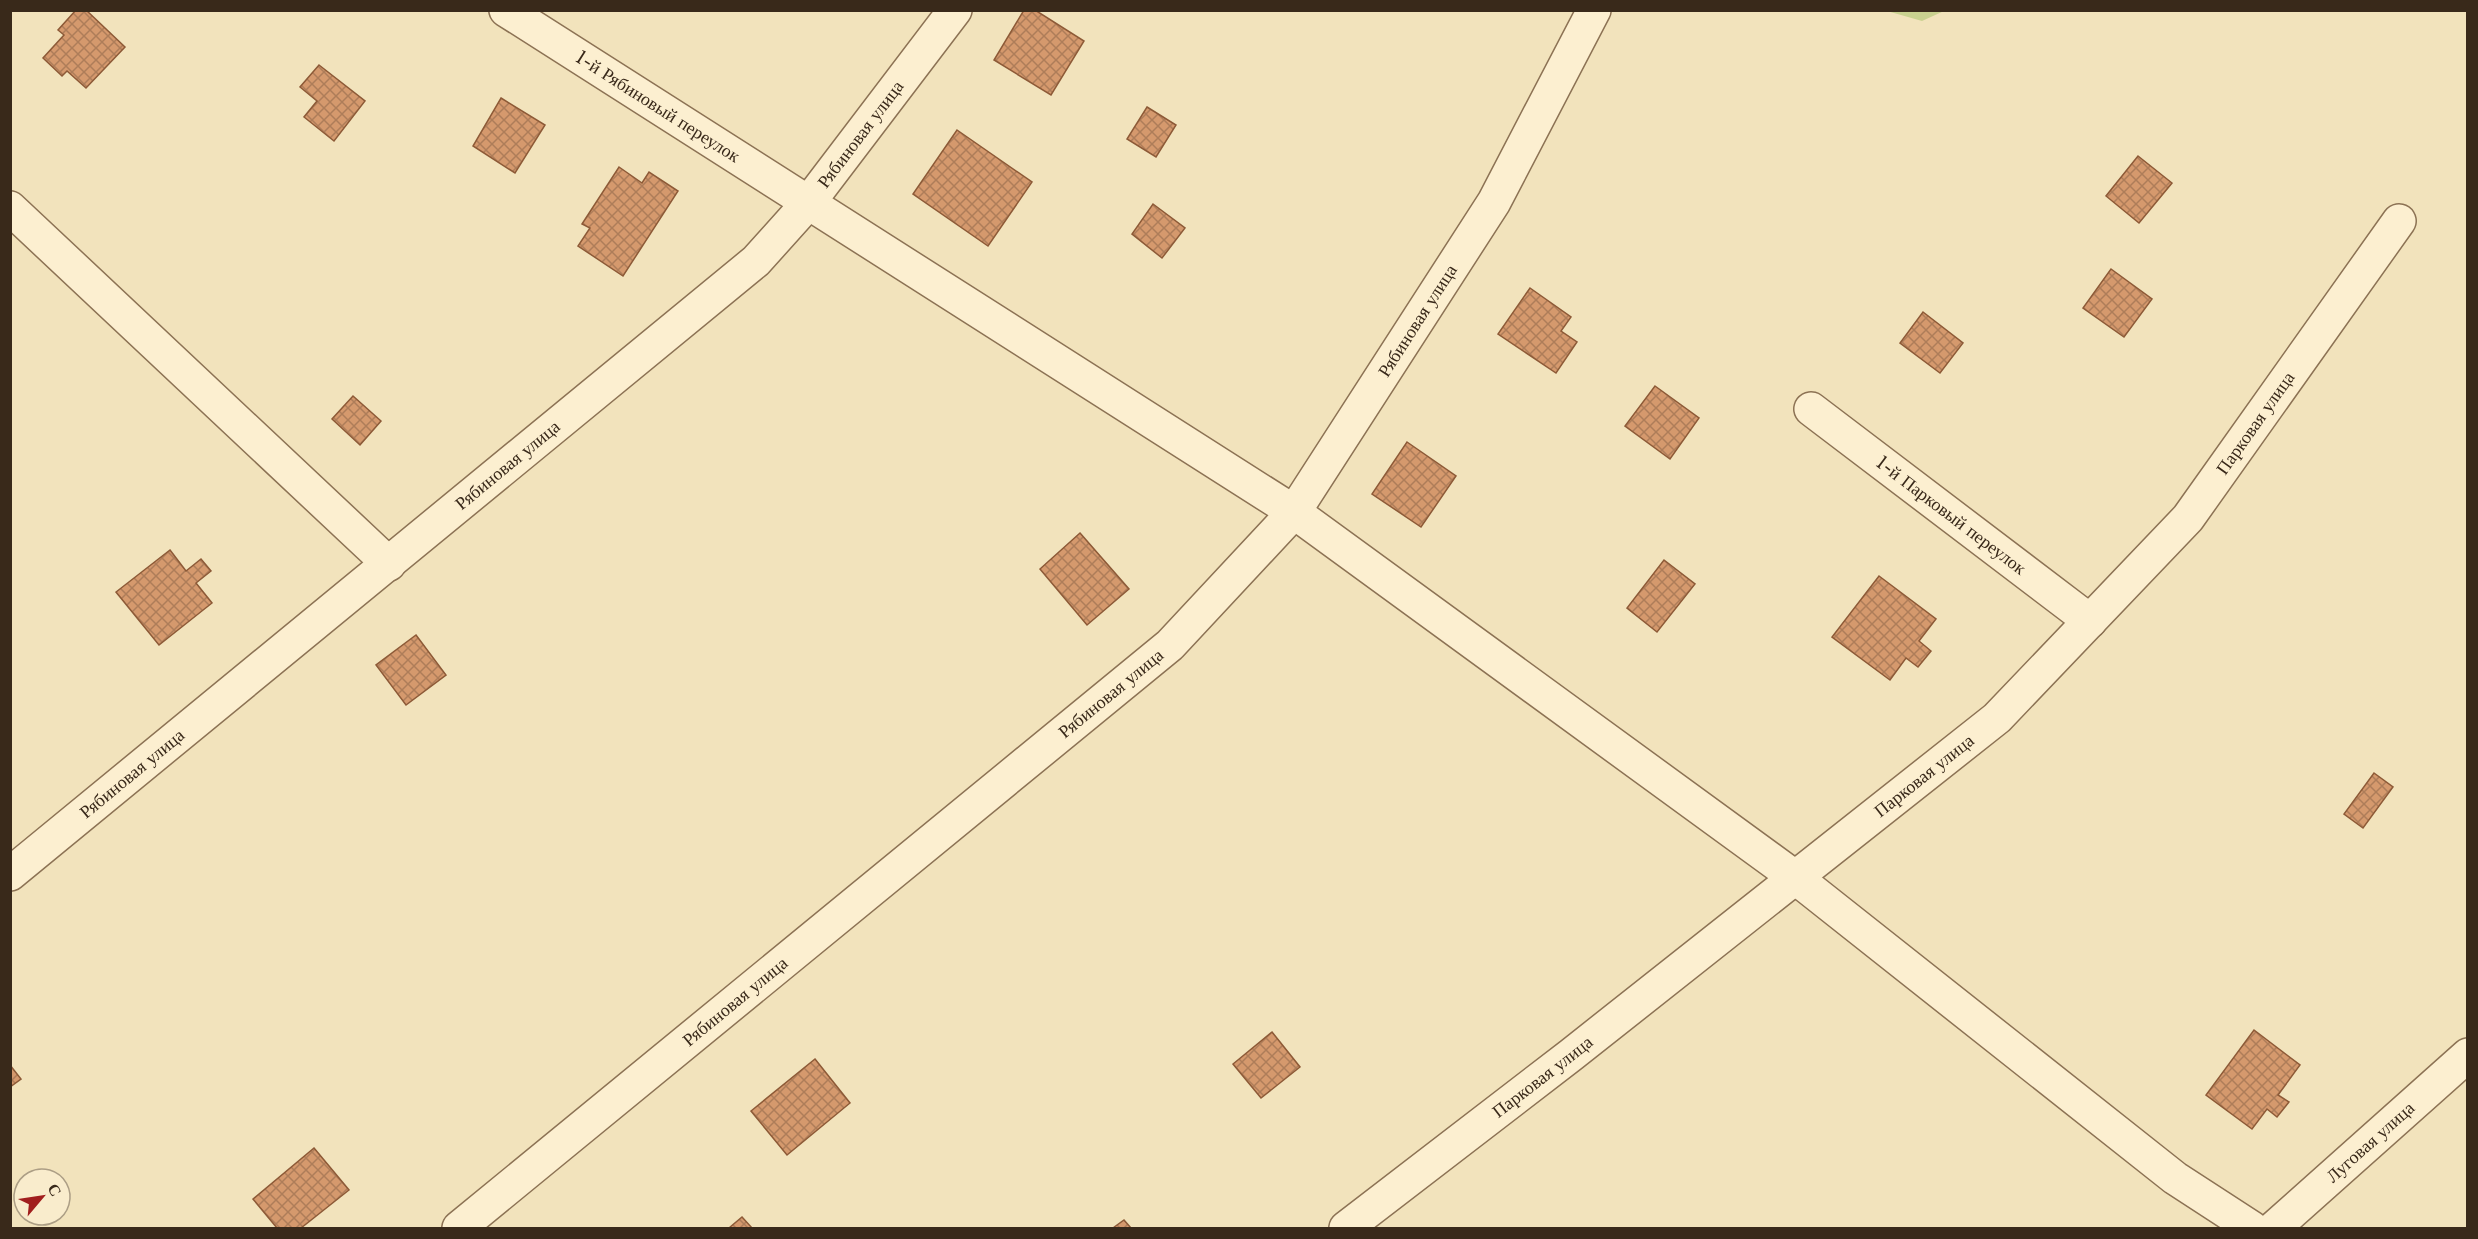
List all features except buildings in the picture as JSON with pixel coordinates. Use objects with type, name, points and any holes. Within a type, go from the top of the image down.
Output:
[{"type":"street","name":"1-й Рябиновый переулок","points":[[506,10],[1294,512],[1796,878],[2175,1178],[2252,1228]]},
{"type":"street","name":"Рябиновая улица","points":[[10,874],[756,261],[809,202],[955,10]]},
{"type":"street","name":"Рябиновая улица","points":[[459,1228],[1170,645],[1294,512],[1494,202],[1594,10]]},
{"type":"street","points":[[10,208],[389,564]]},
{"type":"street","name":"Парковая улица","points":[[1346,1228],[1796,878],[1997,718],[2188,518],[2399,221]]},
{"type":"street","name":"1-й Парковый переулок","points":[[1811,409],[2090,621]]},
{"type":"street","name":"Луговая улица","points":[[2274,1228],[2468,1055]]},
{"type":"green space","points":[[1944,10],[1922,21],[1887,11]]}]
